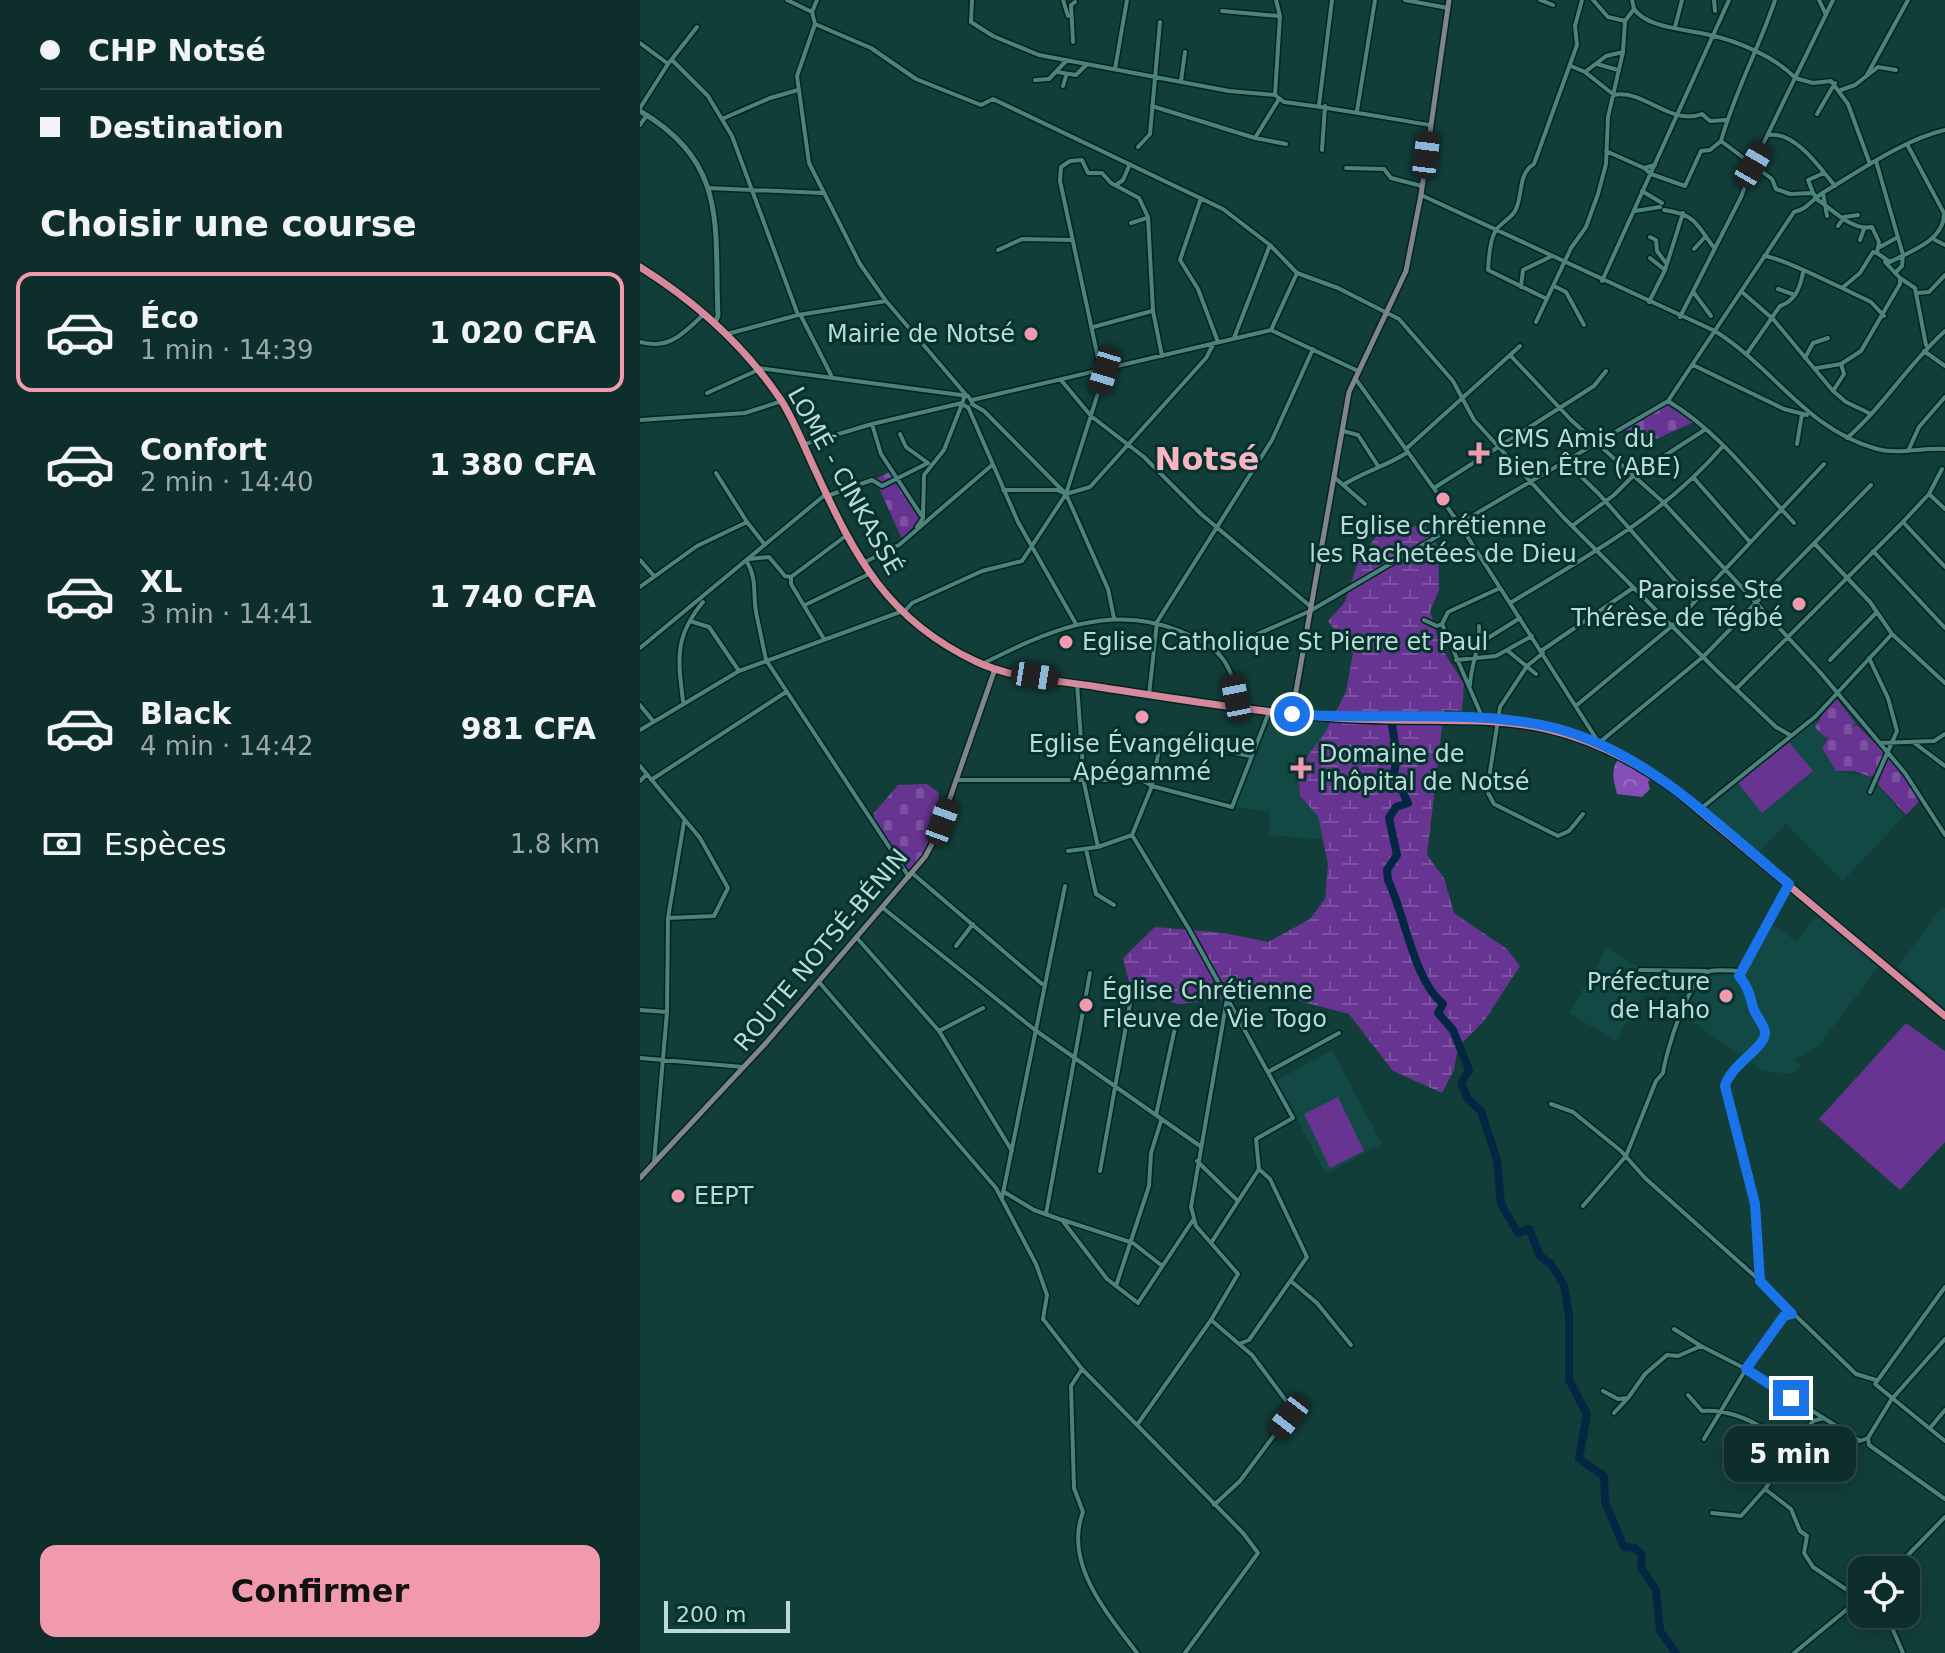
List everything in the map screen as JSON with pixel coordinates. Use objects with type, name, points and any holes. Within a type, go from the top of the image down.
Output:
[{"type":"highway","name":"LOMÉ - CINKASSÉ","points":[[640,267],[705,313],[757,369],[782,401],[826,495],[869,574],[901,613],[937,640],[995,669],[1149,695],[1292,714],[1499,719],[1558,729],[1599,744],[1641,766],[1699,810],[1945,1016]]},
{"type":"main road","points":[[1292,714],[1355,373],[1406,271],[1421,195],[1449,0]]},
{"type":"main road","name":"ROUTE NOTSÉ-BÉNIN","points":[[640,1178],[745,1067],[911,875],[937,835],[995,669]]},
{"type":"street","points":[[787,0],[812,12]]},
{"type":"street","points":[[817,0],[812,12],[815,24],[798,70],[809,163],[860,264],[967,402],[1003,490],[1076,624]]},
{"type":"street","points":[[972,0],[971,22],[1030,52],[1086,65],[1430,125]]},
{"type":"street","points":[[1063,0],[1064,11],[1073,26],[1073,42]]},
{"type":"street","points":[[1115,69],[1127,0]]},
{"type":"street","points":[[1255,138],[1277,96],[1280,16],[1276,0]]},
{"type":"street","points":[[1322,150],[1322,106],[1332,0]]},
{"type":"street","points":[[1357,111],[1375,0]]},
{"type":"street","points":[[1405,0],[1448,8]]},
{"type":"street","points":[[1540,0],[1553,5]]},
{"type":"street","points":[[1547,299],[1488,270],[1495,230],[1515,212],[1522,181],[1527,168],[1534,164],[1551,110],[1571,66],[1582,0]]},
{"type":"street","points":[[1593,0],[1608,17],[1625,21]]},
{"type":"street","points":[[1632,0],[1634,9],[1647,18],[1713,35],[1754,53],[1795,78],[1813,83],[1835,83],[1841,90],[1870,164]]},
{"type":"street","points":[[1675,27],[1682,0]]},
{"type":"street","points":[[1714,0],[1715,11]]},
{"type":"street","points":[[1602,281],[1729,0]]},
{"type":"street","points":[[1606,151],[1651,174],[1685,186],[1697,157],[1721,141],[1736,89],[1775,0]]},
{"type":"street","points":[[1819,0],[1826,15]]},
{"type":"street","points":[[1680,317],[1833,0]]},
{"type":"street","points":[[1867,75],[1908,0]]},
{"type":"street","points":[[1069,18],[1071,5],[1075,2]]},
{"type":"street","points":[[1536,322],[1564,263],[1586,227],[1606,164],[1625,21],[1634,9]]},
{"type":"street","points":[[1222,11],[1280,16]]},
{"type":"street","points":[[1138,147],[1150,134],[1160,22]]},
{"type":"street","points":[[815,24],[871,48],[916,79],[981,105],[993,99],[1223,209],[1270,245],[1297,273],[1338,288],[1399,319],[1453,381],[1459,398],[1474,420],[1572,526],[1736,689],[1784,734],[1790,735]]},
{"type":"street","points":[[697,27],[670,62],[640,110],[697,159],[708,188],[716,255],[718,316],[715,322]]},
{"type":"street","points":[[640,43],[670,62],[708,96],[722,119],[800,315],[832,376]]},
{"type":"street","points":[[1181,81],[1185,52]]},
{"type":"street","points":[[1585,72],[1606,56],[1623,52]]},
{"type":"street","points":[[1035,80],[1049,79],[1067,60]]},
{"type":"street","points":[[1597,64],[1618,70]]},
{"type":"street","points":[[1057,72],[1066,76],[1076,75],[1086,65]]},
{"type":"street","points":[[1571,66],[1585,72],[1614,95],[1629,95],[1675,115],[1692,118],[1702,114],[1719,122],[1723,130]]},
{"type":"street","points":[[1841,90],[1847,91],[1878,67],[1896,70]]},
{"type":"street","points":[[1063,86],[1066,76]]},
{"type":"street","points":[[1049,79],[1052,86]]},
{"type":"street","points":[[1817,114],[1835,83]]},
{"type":"street","points":[[722,119],[770,98],[798,90]]},
{"type":"street","points":[[1152,106],[1255,138],[1286,144]]},
{"type":"street","points":[[640,125],[647,115]]},
{"type":"street","points":[[1719,122],[1726,120]]},
{"type":"street","points":[[1773,127],[1776,134]]},
{"type":"street","points":[[1721,141],[1772,179],[1776,189],[1790,194],[1815,196],[1870,164],[1945,130]]},
{"type":"street","points":[[1769,135],[1776,134],[1803,146],[1835,186]]},
{"type":"street","points":[[1884,260],[1890,262],[1935,240],[1945,223],[1944,213],[1908,146]]},
{"type":"street","points":[[640,730],[683,701],[739,671],[901,613],[912,603],[982,571],[1022,561],[1034,546],[1066,494],[1103,371],[1072,240],[1061,167],[1070,161],[1082,160],[1088,173],[1102,173],[1139,198],[1148,217],[1153,311],[1162,356]]},
{"type":"street","points":[[1876,161],[1903,255],[1902,266],[1895,273]]},
{"type":"street","points":[[1116,185],[1128,173],[1130,164]]},
{"type":"street","points":[[1644,168],[1655,165]]},
{"type":"street","points":[[1346,168],[1384,169],[1391,178],[1422,186]]},
{"type":"street","points":[[1824,173],[1807,183],[1815,196],[1850,225],[1864,229],[1872,227],[1884,260],[1900,278],[1909,281],[1917,293],[1927,339],[1925,349]]},
{"type":"street","points":[[708,188],[822,193]]},
{"type":"street","points":[[1642,191],[1662,207],[1683,213],[1703,226],[1715,249]]},
{"type":"street","points":[[1823,193],[1827,216]]},
{"type":"street","points":[[1421,195],[1715,331],[1748,352],[1802,410],[1847,438],[1880,450],[1945,449]]},
{"type":"street","points":[[1219,651],[1310,609],[1460,525],[1668,401],[1742,292],[1761,257],[1794,212],[1807,209],[1815,196]]},
{"type":"street","points":[[1201,198],[1180,260],[1198,289],[1216,343]]},
{"type":"street","points":[[1633,211],[1662,207]]},
{"type":"street","points":[[1649,302],[1665,270],[1683,213]]},
{"type":"street","points":[[1841,220],[1858,215]]},
{"type":"street","points":[[1131,223],[1148,217]]},
{"type":"street","points":[[1860,240],[1864,229]]},
{"type":"street","points":[[1694,249],[1706,236]]},
{"type":"street","points":[[1650,237],[1656,240],[1657,251],[1666,263]]},
{"type":"street","points":[[1842,288],[1860,273],[1873,252],[1898,237]]},
{"type":"street","points":[[998,250],[1022,239],[1072,240]]},
{"type":"street","points":[[1935,240],[1945,245]]},
{"type":"street","points":[[1234,338],[1270,245]]},
{"type":"street","points":[[1521,287],[1523,270],[1550,257]]},
{"type":"street","points":[[1761,257],[1790,264],[1803,273],[1842,288],[1871,302],[1884,316]]},
{"type":"street","points":[[1650,258],[1665,270]]},
{"type":"street","points":[[1271,330],[1297,273]]},
{"type":"street","points":[[1748,352],[1780,306],[1795,295],[1803,273]]},
{"type":"street","points":[[1917,293],[1929,292],[1945,275]]},
{"type":"street","points":[[1817,368],[1841,364],[1861,351],[1884,316],[1900,278]]},
{"type":"street","points":[[1554,286],[1566,292],[1584,325]]},
{"type":"street","points":[[1778,289],[1795,295]]},
{"type":"street","points":[[1742,292],[1773,319],[1776,327],[1817,368],[1833,391],[1846,402],[1871,414]]},
{"type":"street","points":[[1694,293],[1711,316]]},
{"type":"street","points":[[727,334],[800,315],[886,301]]},
{"type":"street","points":[[1093,327],[1153,311]]},
{"type":"street","points":[[640,342],[650,345],[675,341],[705,313]]},
{"type":"street","points":[[1572,317],[1580,313]]},
{"type":"street","points":[[1765,329],[1776,327]]},
{"type":"street","points":[[803,445],[872,424],[1271,330],[1355,373],[1460,525],[1599,744],[1704,656],[1871,485]]},
{"type":"street","points":[[1847,438],[1925,349],[1945,331]]},
{"type":"street","points":[[1805,358],[1813,343],[1828,338]]},
{"type":"street","points":[[1003,490],[1057,490],[1066,494],[1090,487],[1216,343]]},
{"type":"street","points":[[1343,485],[1378,466],[1387,466],[1408,450],[1459,398],[1520,346]]},
{"type":"street","points":[[1149,695],[1157,622],[1272,440],[1313,349]]},
{"type":"street","points":[[1925,349],[1945,366]]},
{"type":"street","points":[[1510,355],[1559,408],[1663,502],[1888,752],[1920,792],[1945,835]]},
{"type":"street","points":[[1833,391],[1844,374],[1841,364]]},
{"type":"street","points":[[1693,365],[1784,409],[1802,410]]},
{"type":"street","points":[[707,393],[757,369],[832,376],[967,402],[984,411],[1066,494],[1108,589],[1114,618]]},
{"type":"street","points":[[1434,488],[1594,386],[1606,371]]},
{"type":"street","points":[[1061,380],[1091,416],[1310,609]]},
{"type":"street","points":[[1908,451],[1919,427],[1945,397]]},
{"type":"street","points":[[640,420],[745,413],[782,401]]},
{"type":"street","points":[[1668,401],[1706,429],[1745,465],[1794,523]]},
{"type":"street","points":[[640,648],[826,495],[872,480],[882,486],[931,462],[944,450],[967,402]]},
{"type":"street","points":[[1797,444],[1802,410]]},
{"type":"street","points":[[872,424],[881,454],[923,518]]},
{"type":"street","points":[[1572,526],[1633,476],[1706,429]]},
{"type":"street","points":[[1342,431],[1358,435],[1378,466]]},
{"type":"street","points":[[900,434],[906,447],[931,462]]},
{"type":"street","points":[[1510,603],[1598,551],[1693,477],[1723,446]]},
{"type":"street","points":[[916,529],[923,518],[924,475],[931,462]]},
{"type":"street","points":[[1566,462],[1605,501],[1694,602]]},
{"type":"street","points":[[1577,705],[1672,626],[1824,464]]},
{"type":"street","points":[[862,563],[899,545],[992,465]]},
{"type":"street","points":[[1736,689],[1903,522],[1929,494],[1942,469]]},
{"type":"street","points":[[716,473],[765,545]]},
{"type":"street","points":[[1334,477],[1365,504]]},
{"type":"street","points":[[1693,477],[1750,542]]},
{"type":"street","points":[[1929,494],[1945,509]]},
{"type":"street","points":[[640,587],[697,546],[747,522]]},
{"type":"street","points":[[1903,522],[1945,567]]},
{"type":"street","points":[[748,560],[769,557],[785,576],[791,577],[847,535]]},
{"type":"street","points":[[1815,544],[1892,634],[1943,676],[1945,683]]},
{"type":"street","points":[[1873,551],[1945,628]]},
{"type":"street","points":[[640,560],[654,576]]},
{"type":"street","points":[[748,560],[755,576],[757,618],[763,632],[766,660],[911,875],[1042,984]]},
{"type":"street","points":[[805,605],[869,574]]},
{"type":"street","points":[[791,577],[791,584],[824,639]]},
{"type":"street","points":[[1424,620],[1437,626],[1442,624],[1448,612],[1500,588]]},
{"type":"street","points":[[1583,814],[1569,831],[1558,836],[1494,804],[1487,791],[1500,707],[1527,666],[1542,652],[1633,588]]},
{"type":"street","points":[[683,701],[679,662],[681,634],[709,594]]},
{"type":"street","points":[[1830,660],[1876,613]]},
{"type":"street","points":[[982,664],[1020,645],[1076,624],[1114,618],[1157,622],[1219,651],[1231,672],[1238,707]]},
{"type":"street","points":[[1470,686],[1471,660],[1480,643],[1520,618]]},
{"type":"street","points":[[689,621],[709,627],[739,671]]},
{"type":"street","points":[[1442,624],[1483,719]]},
{"type":"street","points":[[1479,626],[1480,643]]},
{"type":"street","points":[[1699,810],[1816,716],[1892,634]]},
{"type":"street","points":[[1455,660],[1471,660],[1508,651],[1532,636]]},
{"type":"street","points":[[1508,651],[1536,674]]},
{"type":"street","points":[[1869,658],[1897,731],[1870,792]]},
{"type":"street","points":[[1077,683],[1084,779],[1098,847]]},
{"type":"street","points":[[650,781],[786,692]]},
{"type":"street","points":[[640,705],[653,721]]},
{"type":"street","points":[[957,780],[1142,780],[1152,786],[1232,807],[1269,712]]},
{"type":"street","points":[[1880,743],[1934,741],[1945,734]]},
{"type":"street","points":[[1068,851],[1098,847],[1132,835],[1152,786],[1161,739],[1250,756]]},
{"type":"street","points":[[1911,741],[1945,766]]},
{"type":"street","points":[[640,766],[700,838],[728,888],[714,916],[668,918]]},
{"type":"street","points":[[640,781],[646,775]]},
{"type":"street","points":[[654,1162],[667,1012],[668,918],[684,822]]},
{"type":"street","points":[[1132,835],[1228,997],[1293,1118],[1256,1139],[1259,1169],[1211,1243]]},
{"type":"street","points":[[1086,849],[1096,894],[1114,905]]},
{"type":"street","points":[[1760,1281],[1755,1204],[1725,1086],[1727,1075],[1759,1047],[1766,1033],[1749,988],[1739,976],[1789,884]]},
{"type":"street","points":[[1004,1196],[1042,984],[1065,886]]},
{"type":"street","points":[[883,908],[1035,1030],[1200,1146]]},
{"type":"street","points":[[956,946],[973,924]]},
{"type":"street","points":[[857,938],[939,1031],[1012,1151]]},
{"type":"street","points":[[1640,970],[1742,971]]},
{"type":"street","points":[[1583,1206],[1626,1156],[1656,1081],[1663,1073],[1686,1000],[1709,971]]},
{"type":"street","points":[[1046,1214],[1090,973]]},
{"type":"street","points":[[819,982],[916,1090],[954,1143],[1004,1196],[1047,1295],[1043,1319],[1082,1369],[1258,1553],[1185,1653]]},
{"type":"street","points":[[1062,1220],[1116,1286],[1138,1303],[1193,1220],[1197,1161],[1228,997]]},
{"type":"street","points":[[1100,1171],[1131,998]]},
{"type":"street","points":[[939,1031],[983,1008]]},
{"type":"street","points":[[640,1010],[667,1012]]},
{"type":"street","points":[[1156,1115],[1176,1023]]},
{"type":"street","points":[[1268,1072],[1339,1033]]},
{"type":"street","points":[[640,1058],[745,1067]]},
{"type":"street","points":[[1551,1104],[1573,1112],[1626,1156],[1645,1178],[1760,1281],[1856,1374],[1876,1380]]},
{"type":"street","points":[[1116,1286],[1133,1243],[1149,1186],[1151,1153],[1161,1121]]},
{"type":"street","points":[[1197,1161],[1238,1201]]},
{"type":"street","points":[[1239,1344],[1249,1340],[1292,1282],[1308,1252],[1270,1179],[1259,1169]]},
{"type":"street","points":[[1004,1196],[1062,1220],[1133,1243],[1161,1265]]},
{"type":"street","points":[[1137,1425],[1211,1320],[1238,1274],[1193,1220]]},
{"type":"street","points":[[1292,1282],[1302,1288],[1351,1345]]},
{"type":"street","points":[[1945,1287],[1875,1384],[1945,1441]]},
{"type":"street","points":[[1704,1439],[1746,1369],[1784,1316],[1792,1314]]},
{"type":"street","points":[[1211,1320],[1259,1362],[1293,1410],[1240,1481],[1214,1505]]},
{"type":"street","points":[[1674,1329],[1746,1369],[1860,1441],[1868,1438],[1891,1400],[1945,1339]]},
{"type":"street","points":[[1614,1413],[1645,1374],[1667,1355],[1678,1356],[1701,1346]]},
{"type":"street","points":[[1082,1369],[1071,1386],[1074,1488],[1083,1512],[1076,1538],[1100,1605],[1137,1653]]},
{"type":"street","points":[[1603,1391],[1618,1399],[1628,1398]]},
{"type":"street","points":[[1688,1395],[1702,1411],[1722,1410],[1761,1426],[1781,1445],[1793,1447]]},
{"type":"street","points":[[1930,1428],[1945,1410]]},
{"type":"street","points":[[1712,1513],[1741,1516],[1765,1489],[1813,1421],[1824,1418]]},
{"type":"street","points":[[1868,1438],[1869,1445],[1879,1454],[1945,1499]]},
{"type":"street","points":[[1765,1489],[1791,1509],[1800,1531],[1807,1536],[1804,1553],[1813,1567],[1848,1589]]},
{"type":"street","points":[[1906,1556],[1945,1517]]},
{"type":"street","points":[[1794,1653],[1848,1607]]},
{"type":"street","points":[[1892,1628],[1903,1653]]},
{"type":"shaded area","name":"Domaine de l'hôpital de Notsé","points":[[1270,717],[1361,723],[1340,841],[1269,835],[1270,812],[1236,807],[1257,740]]},
{"type":"shaded area","points":[[1816,720],[1825,740],[1822,748],[1836,771],[1869,776],[1904,816],[1843,881],[1786,824],[1757,854],[1705,809]]},
{"type":"shaded area","points":[[1942,907],[1945,908],[1945,1009],[1898,967]]},
{"type":"shaded area","points":[[1817,914],[1879,966],[1819,1045],[1793,1060],[1802,1065],[1791,1074],[1763,1071],[1683,1015],[1703,978],[1737,973],[1747,966],[1770,923],[1797,942]]},
{"type":"shaded area","points":[[1607,948],[1654,976],[1616,1041],[1569,1013]]},
{"type":"shaded area","points":[[1332,1050],[1382,1144],[1326,1174],[1276,1081]]},
{"type":"green space","points":[[1667,405],[1694,422],[1656,439],[1653,435],[1639,444],[1624,428]]},
{"type":"green space","points":[[894,470],[902,491],[922,517],[902,539],[875,479]]},
{"type":"green space","points":[[1424,525],[1438,547],[1439,590],[1430,611],[1440,646],[1464,684],[1462,711],[1444,710],[1427,855],[1444,878],[1454,913],[1507,949],[1520,966],[1484,1021],[1458,1047],[1454,1070],[1442,1093],[1393,1071],[1349,1014],[1273,994],[1178,1004],[1131,990],[1123,958],[1155,927],[1224,933],[1268,942],[1310,919],[1325,899],[1328,864],[1318,816],[1300,796],[1298,769],[1326,731],[1346,692],[1353,653],[1328,621],[1345,602],[1358,562],[1380,531]]},
{"type":"green space","points":[[1834,695],[1856,724],[1849,728],[1857,725],[1885,753],[1871,777],[1854,771],[1836,771],[1822,748],[1829,737],[1826,738],[1815,727]]},
{"type":"green space","points":[[1789,742],[1813,771],[1762,813],[1738,783]]},
{"type":"green space","points":[[1889,757],[1922,798],[1906,815],[1876,782]]},
{"type":"green space","points":[[1618,760],[1652,777],[1648,782],[1650,789],[1642,797],[1617,794],[1613,772]]},
{"type":"green space","points":[[927,784],[938,792],[937,825],[923,856],[908,872],[873,822],[874,813],[898,785]]},
{"type":"green space","points":[[1906,1023],[1945,1051],[1945,1142],[1900,1190],[1819,1119]]},
{"type":"green space","points":[[1338,1097],[1364,1151],[1330,1168],[1304,1114]]},
{"type":"waterway","points":[[1392,725],[1397,756],[1394,774],[1408,803],[1396,807],[1389,818],[1397,855],[1387,870],[1388,880],[1417,964],[1433,994],[1443,1004],[1438,1013],[1453,1030],[1469,1070],[1461,1083],[1468,1099],[1481,1111],[1497,1160],[1501,1204],[1518,1233],[1529,1229],[1540,1256],[1551,1264],[1564,1285],[1569,1315],[1569,1380],[1587,1414],[1579,1459],[1604,1476],[1605,1502],[1624,1547],[1635,1548],[1642,1555],[1641,1567],[1656,1590],[1660,1631],[1676,1653]]},
{"type":"place","name":"Mairie de Notsé","points":[[1031,334]]},
{"type":"place","name":"CMS Amis du Bien Être (ABE)","points":[[1479,453]]},
{"type":"place","name":"Eglise chrétienne les Rachetées de Dieu","points":[[1443,499]]},
{"type":"place","name":"Paroisse Ste Thérèse de Tégbé","points":[[1799,604]]},
{"type":"place","name":"Eglise Catholique St Pierre et Paul","points":[[1066,642]]},
{"type":"place","name":"Eglise Évangélique Apégammé","points":[[1142,717]]},
{"type":"place","name":"Domaine de l'hôpital de Notsé","points":[[1301,768]]},
{"type":"place","name":"Préfecture de Haho","points":[[1726,996]]},
{"type":"place","name":"Église Chrétienne Fleuve de Vie Togo","points":[[1086,1005]]},
{"type":"place","name":"EEPT","points":[[678,1196]]},
{"type":"district","name":"Notsé","points":[[1207,459]]},
{"type":"route","points":[[1292,714],[1356,718],[1499,719],[1558,729],[1579,736],[1641,766],[1789,884],[1739,976],[1752,995],[1755,1011],[1766,1033],[1764,1041],[1737,1063],[1727,1075],[1725,1086],[1755,1204],[1760,1242],[1760,1281],[1792,1314],[1784,1316],[1746,1369],[1791,1398]]}]
